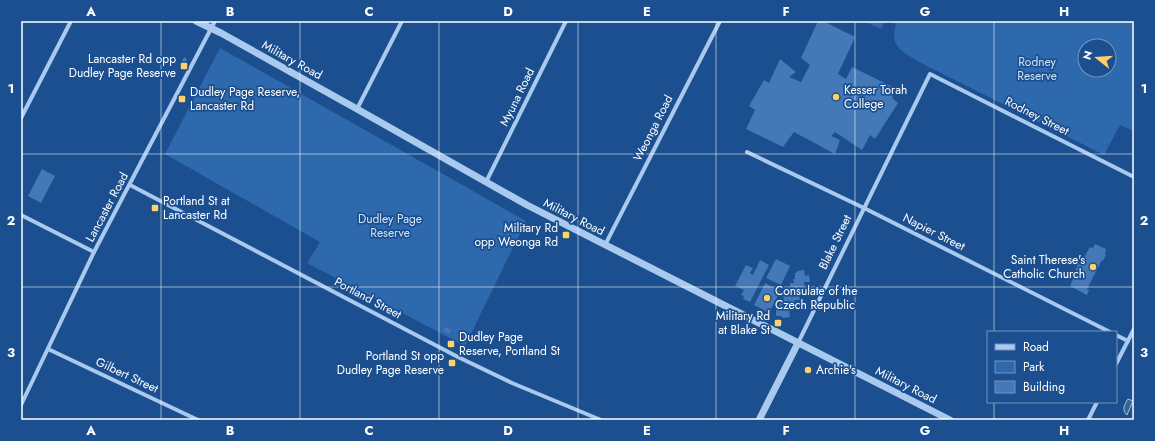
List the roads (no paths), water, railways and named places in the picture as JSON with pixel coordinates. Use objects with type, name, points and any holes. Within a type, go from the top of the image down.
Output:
[{"type":"street","points":[[21,118],[71,21]]},
{"type":"street","name":"Military Road","points":[[196,21],[357,109],[527,205],[950,420]]},
{"type":"street","name":"Lancaster Road","points":[[21,405],[94,252],[215,21]]},
{"type":"street","points":[[357,109],[402,21]]},
{"type":"street","name":"Myuna Road","points":[[486,182],[566,21]]},
{"type":"street","name":"Weonga Road","points":[[604,245],[720,21]]},
{"type":"street","name":"Rodney Street","points":[[930,74],[1134,177]]},
{"type":"street","name":"Blake Street","points":[[759,420],[930,74]]},
{"type":"street","name":"Napier Street","points":[[747,152],[864,208],[1108,331]]},
{"type":"street","name":"Portland Street","points":[[130,185],[458,357],[512,383],[601,420]]},
{"type":"street","points":[[21,215],[94,252]]},
{"type":"street","points":[[1117,362],[1134,329]]},
{"type":"street","points":[[1117,336],[1128,341]]},
{"type":"street","name":"Gilbert Street","points":[[48,349],[197,420]]},
{"type":"street","points":[[1088,420],[1096,403]]},
{"type":"place","name":"Lancaster Rd opp Dudley Page Reserve","points":[[184,66]]},
{"type":"place","name":"Kesser Torah College","points":[[836,97]]},
{"type":"place","name":"Dudley Page Reserve, Lancaster Rd","points":[[182,99]]},
{"type":"place","name":"Portland St at Lancaster Rd","points":[[155,208]]},
{"type":"place","name":"Military Rd opp Weonga Rd","points":[[566,235]]},
{"type":"place","name":"Saint Therese's Catholic Church","points":[[1093,267]]},
{"type":"place","name":"Consulate of the Czech Republic","points":[[767,298]]},
{"type":"place","name":"Military Rd at Blake St","points":[[778,323]]},
{"type":"place","name":"Dudley Page Reserve, Portland St","points":[[451,344]]},
{"type":"place","name":"Portland St opp Dudley Page Reserve","points":[[452,363]]},
{"type":"place","name":"Archie's","points":[[808,370]]},
{"type":"park label","name":"Rodney Reserve","points":[[1037,69]]},
{"type":"park label","name":"Dudley Page Reserve","points":[[390,226]]}]
